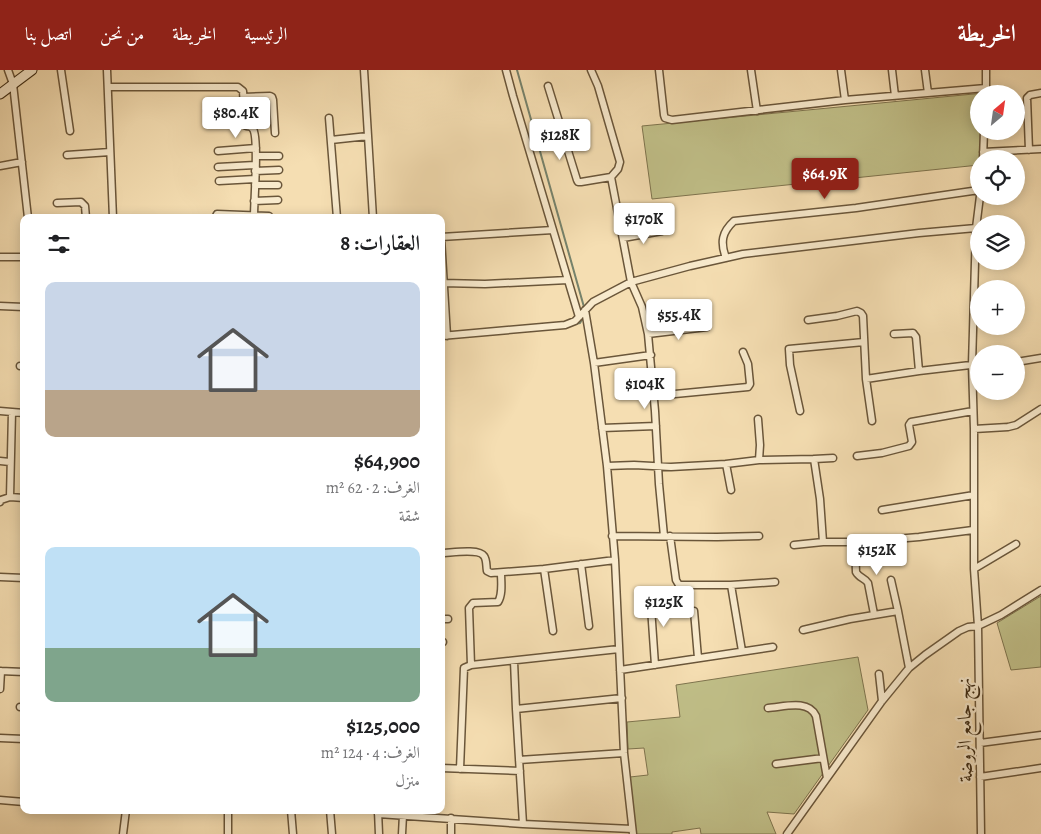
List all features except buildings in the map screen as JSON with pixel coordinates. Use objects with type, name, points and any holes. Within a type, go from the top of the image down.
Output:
[{"type":"street","points":[[8,70],[13,84],[28,214]]},
{"type":"street","points":[[0,94],[32,70]]},
{"type":"street","points":[[61,70],[70,131]]},
{"type":"street","points":[[107,70],[113,214]]},
{"type":"street","points":[[364,70],[373,214]]},
{"type":"street","points":[[506,70],[579,316]]},
{"type":"street","points":[[548,86],[576,180],[581,182],[611,177],[618,169],[620,162],[598,86],[591,70]]},
{"type":"street","points":[[659,70],[664,115],[668,119],[757,111],[845,100],[970,92]]},
{"type":"street","points":[[750,70],[757,111]]},
{"type":"street","points":[[841,70],[845,100]]},
{"type":"street","points":[[892,70],[895,96]]},
{"type":"street","points":[[925,70],[928,93]]},
{"type":"street","points":[[986,70],[986,85]]},
{"type":"street","points":[[108,87],[238,87],[243,91],[245,124],[253,130],[256,148],[254,214]]},
{"type":"street","points":[[1029,150],[1027,98],[1030,94],[1041,93]]},
{"type":"street","points":[[244,97],[272,97],[274,100],[275,133]]},
{"type":"street","points":[[207,111],[244,109]]},
{"type":"street","points":[[329,118],[337,214]]},
{"type":"street","points":[[331,140],[368,136]]},
{"type":"street","points":[[218,151],[256,148]]},
{"type":"street","points":[[1025,151],[1041,149]]},
{"type":"street","points":[[67,155],[110,152]]},
{"type":"street","points":[[256,156],[279,156]]},
{"type":"street","points":[[0,166],[22,162]]},
{"type":"street","points":[[218,167],[279,170]]},
{"type":"street","points":[[611,177],[631,282],[642,307],[648,334],[658,466],[667,536],[677,583],[731,585],[775,582]]},
{"type":"street","points":[[219,181],[278,185]]},
{"type":"street","points":[[726,258],[722,249],[722,241],[725,231],[734,221],[856,208],[970,191]]},
{"type":"street","points":[[254,201],[278,200]]},
{"type":"street","points":[[57,203],[81,202],[85,206],[86,214]]},
{"type":"street","points":[[445,336],[565,325],[571,323],[593,302],[631,282],[726,258],[808,246],[970,229]]},
{"type":"street","points":[[445,237],[553,230]]},
{"type":"street","points":[[623,238],[662,231]]},
{"type":"street","points":[[0,256],[20,257]]},
{"type":"street","name":"نهج جامع الروضة","points":[[975,345],[976,270]]},
{"type":"street","points":[[445,283],[485,284],[568,280]]},
{"type":"street","points":[[0,306],[20,307]]},
{"type":"street","points":[[395,814],[632,831],[624,753],[615,560],[602,428],[585,310]]},
{"type":"street","points":[[808,320],[857,311],[863,316],[866,379],[872,421]]},
{"type":"street","points":[[648,334],[707,327]]},
{"type":"street","points":[[894,334],[915,335],[919,371]]},
{"type":"street","points":[[800,410],[790,365],[789,349],[864,342]]},
{"type":"street","points":[[654,396],[748,387],[750,384],[748,364],[743,352]]},
{"type":"street","points":[[594,363],[651,355]]},
{"type":"street","points":[[1025,361],[1041,358]]},
{"type":"street","points":[[866,379],[970,366]]},
{"type":"street","name":"نهج جامع الروضة","points":[[973,400],[973,530],[978,626],[981,834]]},
{"type":"street","points":[[974,429],[1016,425],[1041,409]]},
{"type":"street","points":[[0,411],[20,413]]},
{"type":"street","points":[[857,456],[882,453],[908,446],[912,442],[909,425],[912,422],[973,411]]},
{"type":"street","points":[[10,497],[12,412]]},
{"type":"street","points":[[758,419],[759,460]]},
{"type":"street","points":[[602,428],[656,426]]},
{"type":"street","points":[[606,466],[671,467],[759,460],[833,458]]},
{"type":"street","points":[[814,459],[820,499],[823,542]]},
{"type":"street","points":[[0,461],[10,462]]},
{"type":"street","points":[[726,464],[731,490]]},
{"type":"street","points":[[882,510],[974,495]]},
{"type":"street","points":[[0,502],[10,497],[20,498]]},
{"type":"street","points":[[794,545],[823,542],[853,542],[855,545],[973,530]]},
{"type":"street","points":[[612,536],[759,536]]},
{"type":"street","points":[[974,569],[1016,544]]},
{"type":"street","points":[[855,545],[856,572],[868,583],[874,614]]},
{"type":"street","points":[[445,553],[480,552],[484,555],[487,571],[491,573],[544,569],[615,560]]},
{"type":"street","points":[[581,564],[590,626]]},
{"type":"street","points":[[544,569],[552,631]]},
{"type":"street","points":[[471,665],[469,608],[473,603],[500,601],[502,573]]},
{"type":"street","points":[[0,577],[20,578]]},
{"type":"street","points":[[891,580],[909,668]]},
{"type":"street","points":[[731,585],[742,651]]},
{"type":"street","points":[[787,834],[882,701],[909,668],[959,631],[968,627],[978,626],[1001,615],[1041,590]]},
{"type":"street","points":[[650,593],[655,665]]},
{"type":"street","points":[[803,630],[874,614],[898,611]]},
{"type":"street","points":[[694,612],[698,658]]},
{"type":"street","points":[[620,670],[773,647]]},
{"type":"street","points":[[460,770],[464,668],[471,665],[619,649]]},
{"type":"street","points":[[514,661],[523,824]]},
{"type":"street","points":[[0,689],[0,671],[20,672]]},
{"type":"street","points":[[879,674],[882,701]]},
{"type":"street","points":[[516,709],[622,698]]},
{"type":"street","points":[[768,708],[799,705],[813,710],[816,716],[827,778]]},
{"type":"street","points":[[980,743],[1041,735]]},
{"type":"street","points":[[0,738],[20,739]]},
{"type":"street","points":[[519,760],[624,753]]},
{"type":"street","points":[[776,764],[823,758]]},
{"type":"street","points":[[445,768],[520,771]]},
{"type":"street","points":[[980,777],[1041,768]]},
{"type":"street","points":[[0,800],[20,802]]},
{"type":"street","points":[[123,834],[126,814]]},
{"type":"street","points":[[228,814],[228,834]]},
{"type":"street","points":[[291,814],[293,834]]},
{"type":"street","points":[[330,814],[332,834]]},
{"type":"street","points":[[378,814],[379,834]]},
{"type":"street","points":[[402,834],[403,815]]},
{"type":"street","points":[[451,818],[451,834]]},
{"type":"shaded area","points":[[970,94],[970,140],[982,140],[981,150],[970,150],[970,166],[652,199],[642,126]]},
{"type":"shaded area","points":[[1041,596],[1041,667],[1011,670],[997,623]]},
{"type":"shaded area","points":[[858,657],[868,710],[794,814],[767,812],[776,834],[701,834],[700,828],[672,832],[672,834],[636,834],[630,777],[648,775],[644,748],[628,749],[627,722],[680,717],[676,685]]},
{"type":"waterway","points":[[517,70],[584,307]]},
{"type":"waterway","points":[[575,324],[580,323],[584,316]]}]
